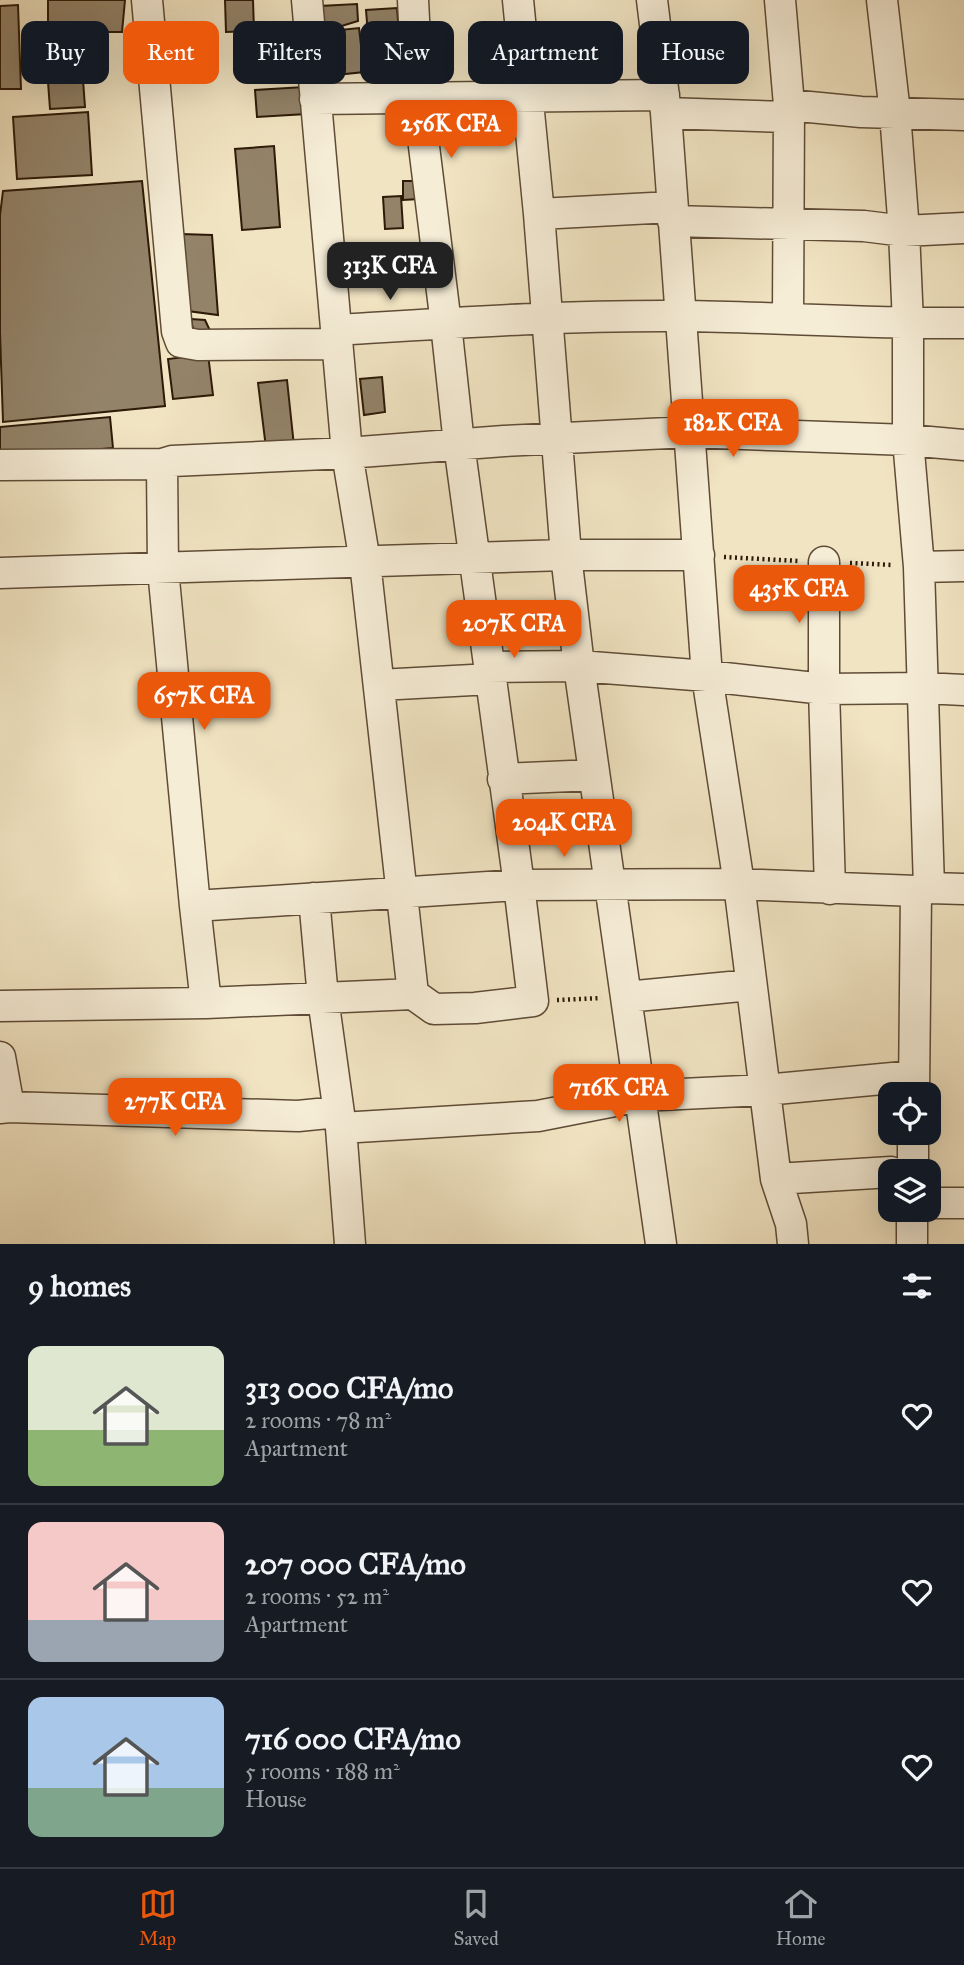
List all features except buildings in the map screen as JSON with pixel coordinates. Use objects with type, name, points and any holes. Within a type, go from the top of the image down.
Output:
[{"type":"street","points":[[147,0],[177,331],[181,342],[198,345],[337,337],[446,324],[548,318],[680,316],[964,323]]},
{"type":"street","points":[[307,0],[347,453],[365,562],[413,994]]},
{"type":"street","points":[[0,1006],[206,1003],[413,994],[434,1009],[533,1002],[459,444],[418,98],[413,0]]},
{"type":"street","points":[[518,0],[548,318],[566,555],[594,775],[661,1244]]},
{"type":"street","points":[[652,0],[665,104],[707,676],[738,884],[776,1179],[791,1224],[793,1244]]},
{"type":"street","points":[[780,0],[788,111],[788,318]]},
{"type":"street","points":[[882,0],[895,113],[904,230],[908,323],[908,440],[919,567],[924,688],[922,889],[914,1082]]},
{"type":"street","points":[[316,99],[528,97],[788,111],[964,115]]},
{"type":"street","points":[[539,214],[672,214],[904,230],[964,228]]},
{"type":"street","points":[[0,465],[162,464],[172,461],[689,432],[964,444]]},
{"type":"street","points":[[162,464],[163,569],[206,1003]]},
{"type":"street","points":[[0,573],[566,555],[698,555]]},
{"type":"street","points":[[824,562],[824,689],[830,889]]},
{"type":"street","points":[[919,567],[964,566]]},
{"type":"street","points":[[379,685],[579,666],[824,689],[964,690]]},
{"type":"street","points":[[503,779],[594,775]]},
{"type":"street","points":[[195,906],[519,885],[738,884],[830,889],[964,889]]},
{"type":"street","points":[[314,898],[323,998],[340,1120],[350,1244]]},
{"type":"street","points":[[626,996],[751,985]]},
{"type":"street","points":[[0,1056],[5,1107],[298,1116],[340,1120],[538,1116],[640,1096],[878,1086]]},
{"type":"street","points":[[776,1179],[878,1173]]},
{"type":"street","points":[[941,1203],[964,1203]]},
{"type":"street","points":[[912,1222],[912,1244]]},
{"type":"path","points":[[533,1002],[626,996]]}]
